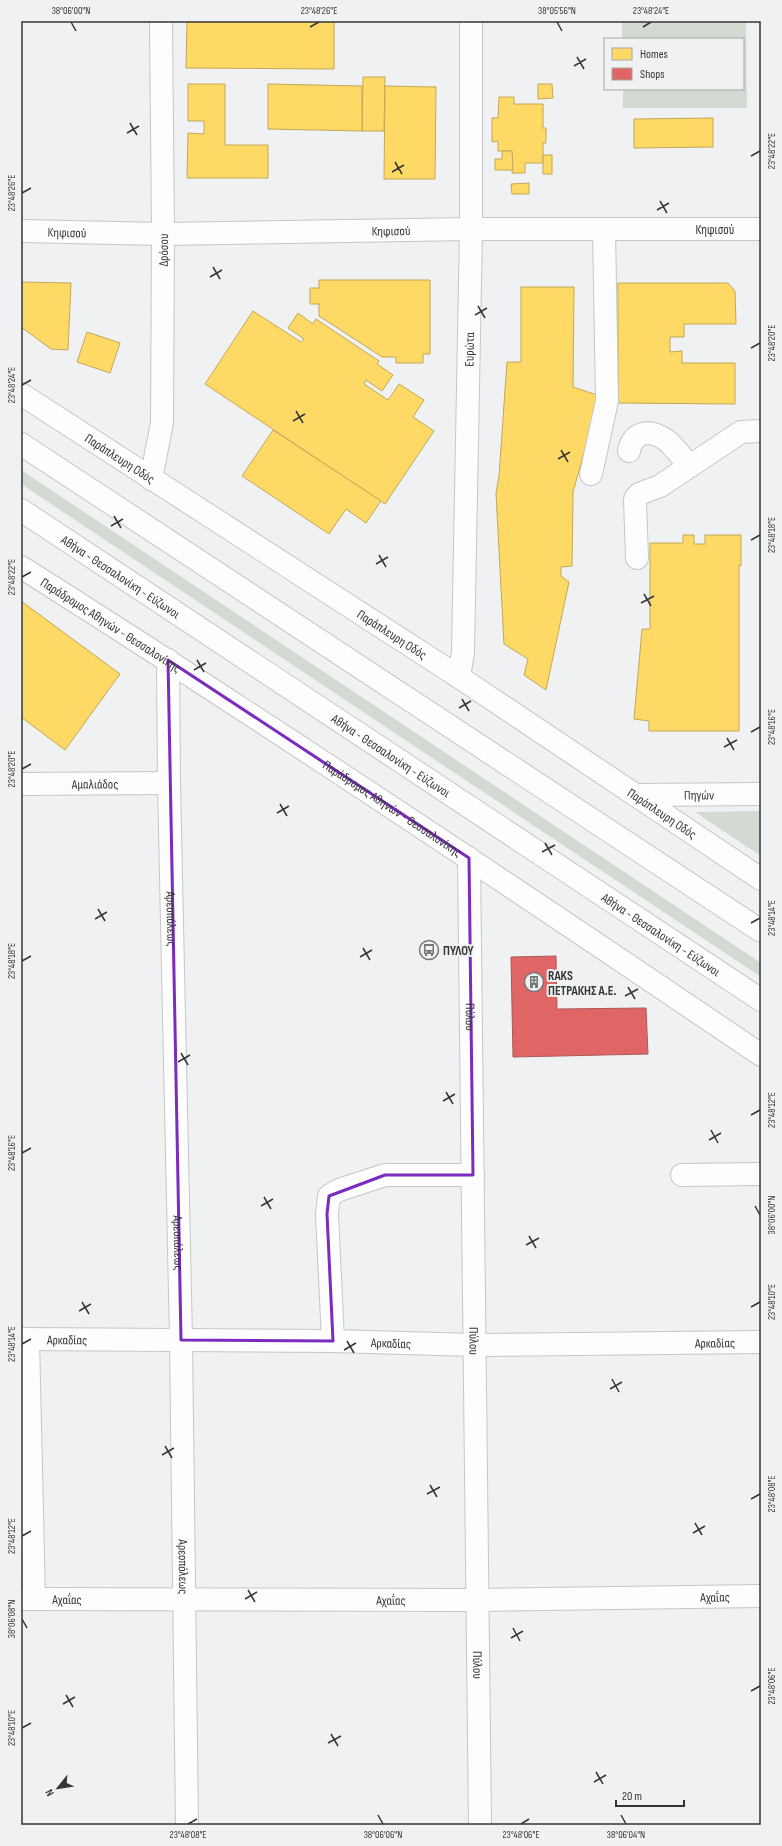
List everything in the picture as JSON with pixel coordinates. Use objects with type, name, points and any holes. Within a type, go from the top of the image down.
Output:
[{"type":"main road","name":"Δρόσου","points":[[151,479],[162,423],[163,234],[161,21]]},
{"type":"main road","name":"Ευρώτα","points":[[460,677],[463,652],[471,229],[471,21]]},
{"type":"main road","name":"Κηφισού","points":[[21,232],[163,234],[471,229],[761,229]]},
{"type":"main road","points":[[591,474],[607,401],[604,229]]},
{"type":"main road","name":"Παράπλευρη Οδός","points":[[21,394],[460,677],[761,879]]},
{"type":"main road","points":[[637,558],[635,499],[639,494],[660,486],[742,432],[761,431]]},
{"type":"main road","points":[[629,451],[631,442],[636,437],[642,434],[652,434],[665,440],[690,466]]},
{"type":"main road","points":[[21,444],[761,931]]},
{"type":"main road","name":"Αθήνα - Θεσσαλονίκη - Εύζωνοι","points":[[21,510],[761,1000]]},
{"type":"main road","name":"Παράδρομος Αθηνών - Θεσσαλονίκης","points":[[21,567],[168,660],[469,858],[761,1054]]},
{"type":"main road","name":"Αρεοπόλεως","points":[[168,660],[169,783],[181,1340],[183,1601],[187,1825]]},
{"type":"main road","name":"Αμαλιάδος","points":[[21,784],[169,783]]},
{"type":"main road","name":"Πηγών","points":[[636,795],[761,794]]},
{"type":"main road","name":"Πύλου","points":[[469,858],[480,1825]]},
{"type":"main road","points":[[682,1175],[761,1174]]},
{"type":"main road","points":[[334,1341],[327,1214],[329,1196],[339,1190],[384,1175],[473,1175]]},
{"type":"main road","points":[[24,1339],[27,1599]]},
{"type":"main road","name":"Αρκαδίας","points":[[24,1339],[334,1341],[475,1344],[761,1342]]},
{"type":"main road","name":"Αχαΐας","points":[[27,1599],[183,1601],[478,1600],[761,1596]]},
{"type":"highlighted area","points":[[168,660],[469,858],[473,1175],[385,1175],[329,1196],[327,1214],[333,1341],[181,1340]]},
{"type":"shaded area","points":[[622,21],[746,21],[747,108],[623,108],[623,90],[744,90],[744,38],[622,38]]},
{"type":"shaded area","points":[[21,470],[761,963],[761,977],[21,484]]},
{"type":"shaded area","points":[[761,811],[761,856],[695,812]]},
{"type":"building: Homes","points":[[187,21],[334,21],[334,69],[186,68]]},
{"type":"building: Homes","points":[[363,77],[385,77],[384,131],[362,131]]},
{"type":"building: Homes","points":[[188,84],[225,84],[225,145],[268,145],[268,178],[187,178],[188,133],[204,134],[204,121],[188,121]]},
{"type":"building: Homes","points":[[268,84],[362,86],[362,131],[268,129]]},
{"type":"building: Homes","points":[[538,84],[552,84],[553,98],[538,99]]},
{"type":"building: Homes","points":[[385,86],[436,87],[435,179],[384,179]]},
{"type":"building: Homes","points":[[499,97],[514,97],[514,104],[543,104],[543,128],[546,128],[546,143],[543,143],[543,163],[525,163],[525,173],[512,173],[512,151],[498,151],[498,141],[492,142],[492,118],[498,118]]},
{"type":"building: Homes","points":[[713,118],[713,147],[634,148],[634,119]]},
{"type":"building: Homes","points":[[502,151],[512,151],[513,170],[495,170],[495,159],[502,159]]},
{"type":"building: Homes","points":[[543,155],[552,155],[552,174],[543,174]]},
{"type":"building: Homes","points":[[529,183],[529,194],[512,194],[511,184]]},
{"type":"building: Homes","points":[[319,280],[430,280],[430,354],[423,354],[423,363],[396,363],[396,357],[382,357],[319,316],[319,304],[310,304],[310,288],[319,288]]},
{"type":"building: Homes","points":[[21,282],[71,283],[68,350],[51,349],[21,327]]},
{"type":"building: Homes","points":[[618,283],[728,283],[735,291],[736,324],[684,324],[684,337],[670,337],[670,352],[682,351],[682,363],[735,363],[735,404],[618,403]]},
{"type":"building: Homes","points":[[521,287],[574,287],[573,387],[600,396],[573,492],[572,566],[561,567],[561,576],[569,582],[546,690],[524,675],[528,659],[504,644],[496,493],[499,476],[507,362],[521,362]]},
{"type":"building: Homes","points":[[253,311],[301,342],[304,339],[288,328],[298,313],[313,324],[316,319],[379,361],[377,364],[393,375],[382,391],[366,380],[364,384],[388,400],[399,384],[424,400],[413,417],[434,431],[385,504],[205,384]]},
{"type":"building: Homes","points":[[87,332],[120,343],[110,373],[77,362]]},
{"type":"building: Homes","points":[[273,430],[381,501],[366,523],[346,509],[329,534],[242,476]]},
{"type":"building: Homes","points":[[683,535],[694,535],[694,544],[705,544],[705,535],[741,535],[741,566],[739,565],[739,731],[649,731],[649,721],[634,719],[642,629],[650,629],[650,543],[683,543]]},
{"type":"building: Homes","points":[[21,601],[120,674],[65,750],[21,717]]},
{"type":"building: Shops","name":"RAKS ΠΕΤΡΑΚΗΣ Α.Ε.","points":[[556,956],[557,1009],[646,1008],[648,1054],[513,1057],[511,957]]},
{"type":"place","name":"ΠΥΛΟΥ","points":[[429,950]]},
{"type":"place","name":"RAKS ΠΕΤΡΑΚΗΣ Α.Ε.","points":[[534,982]]}]
